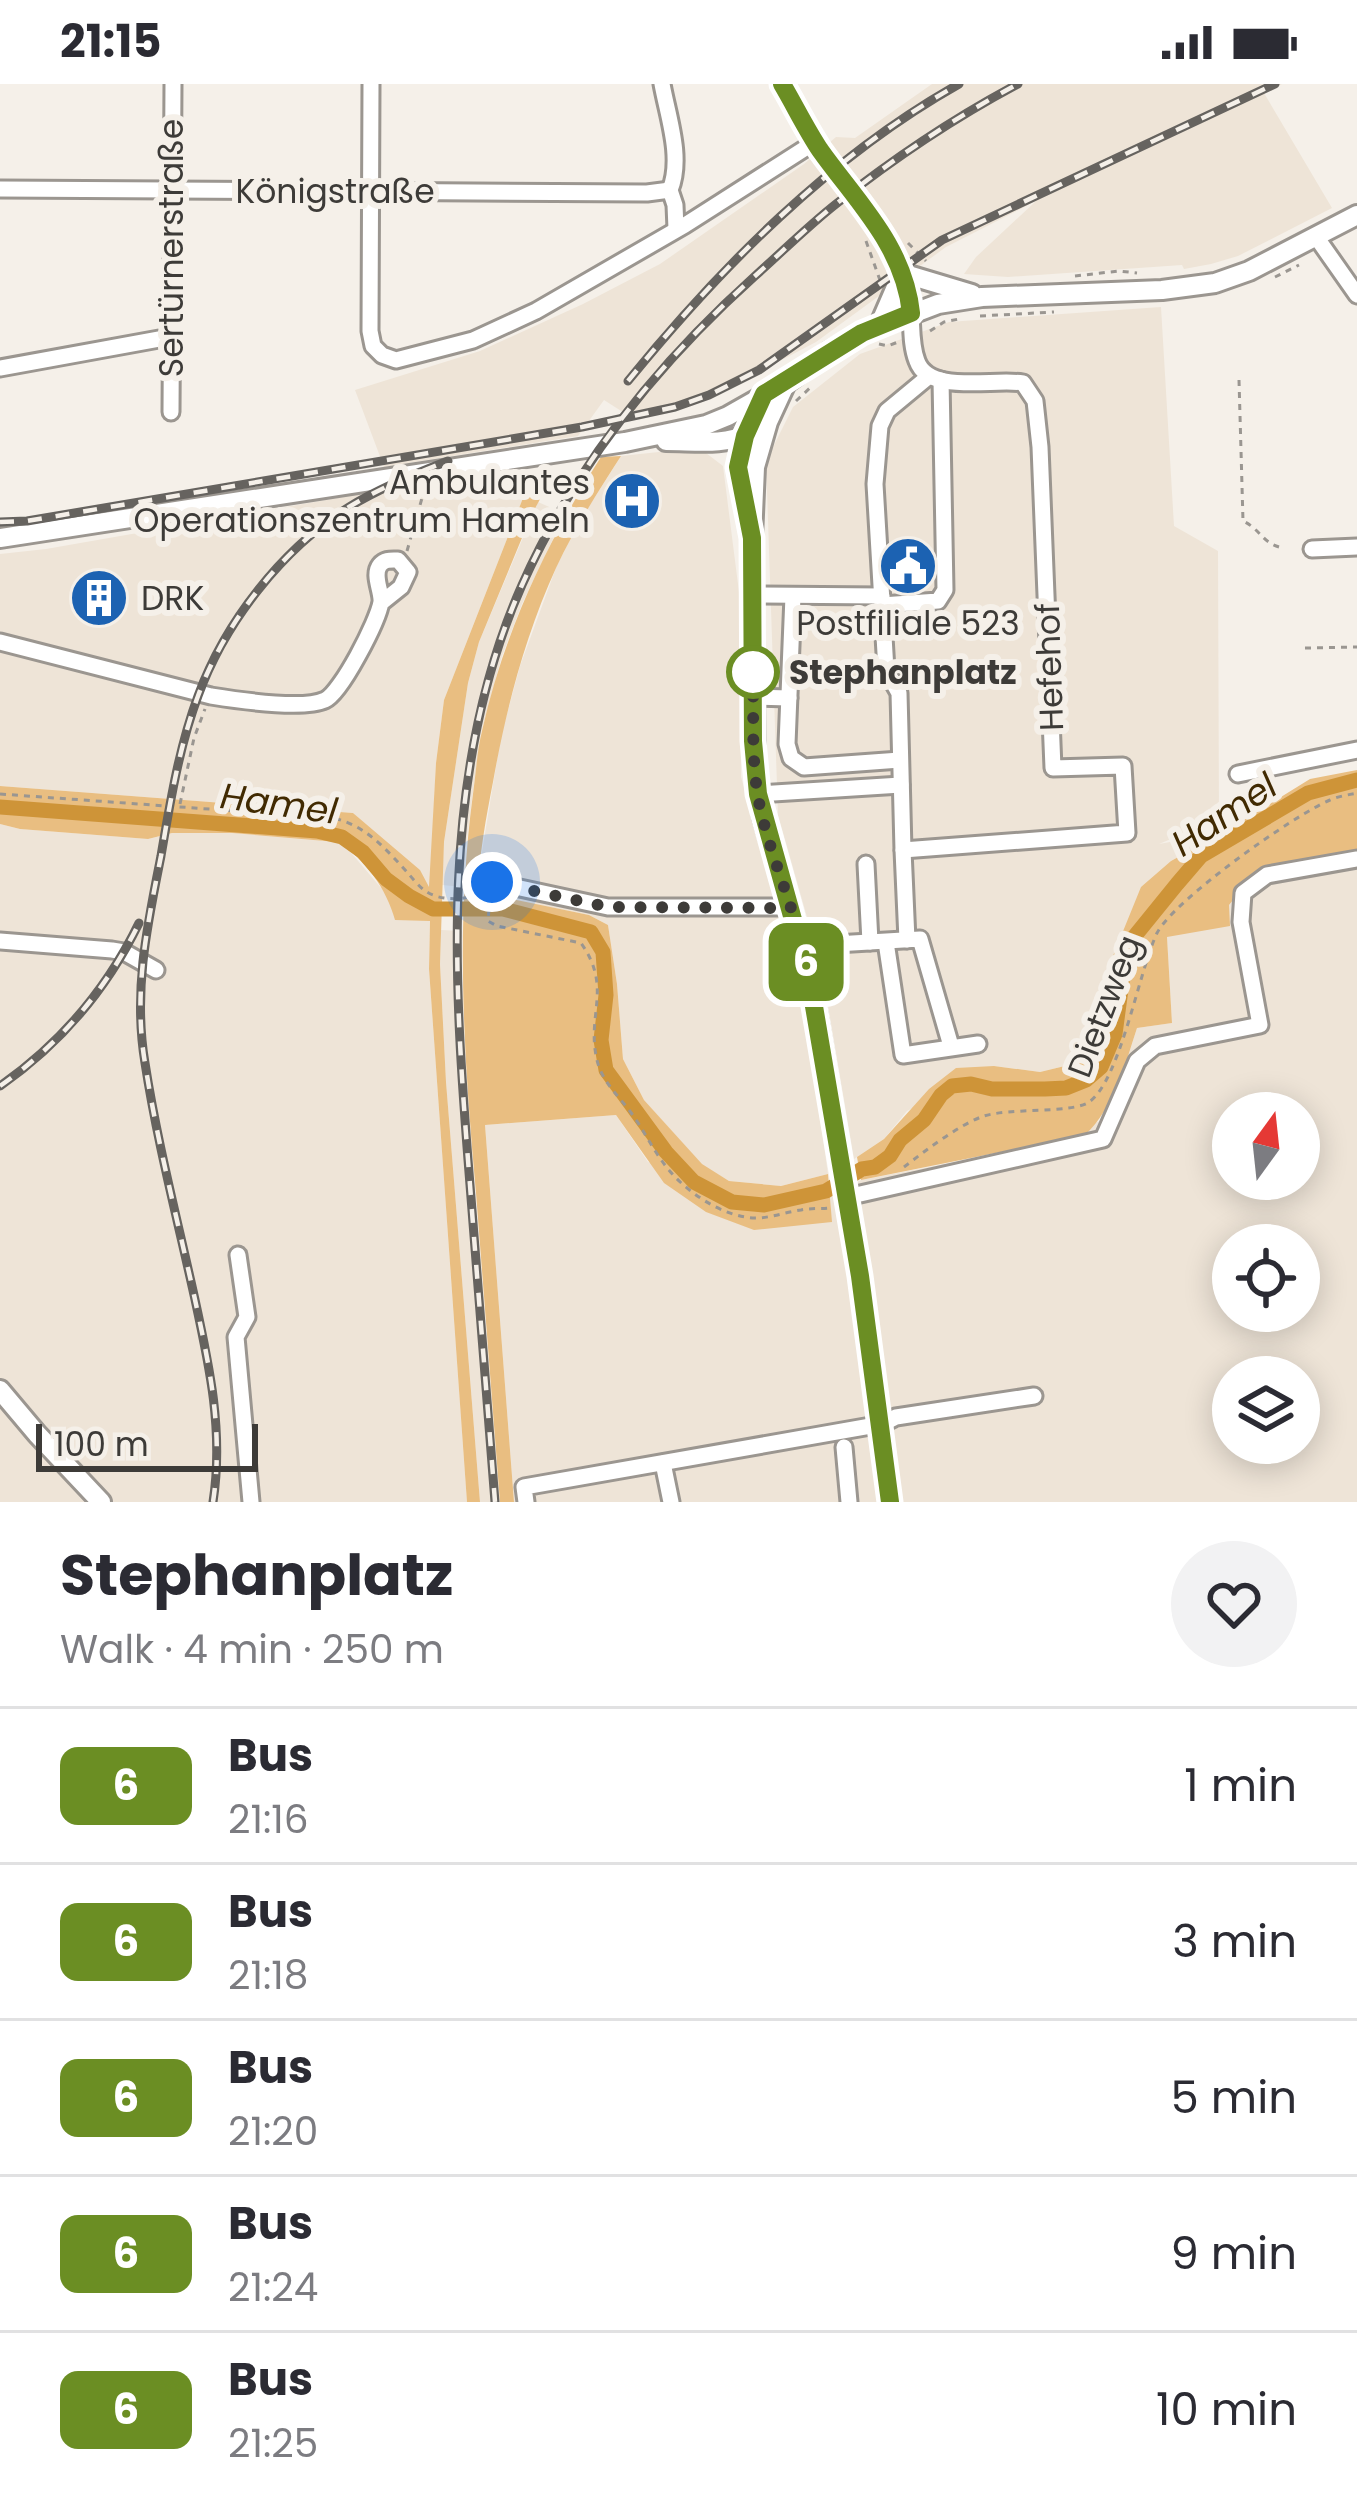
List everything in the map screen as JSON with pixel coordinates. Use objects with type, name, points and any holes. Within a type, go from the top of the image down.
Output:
[{"type":"main road","points":[[782,84],[815,142],[869,212],[902,273],[911,313]]},
{"type":"main road","points":[[710,434],[728,416],[829,352],[879,335],[911,313],[982,297],[1196,286],[1249,272],[1357,215]]},
{"type":"main road","points":[[902,273],[982,297]]},
{"type":"main road","points":[[879,335],[902,273]]},
{"type":"main road","points":[[747,467],[786,383]]},
{"type":"main road","points":[[764,394],[745,436],[758,794],[816,1011],[882,1424],[890,1502]]},
{"type":"main road","points":[[745,436],[769,422]]},
{"type":"main road","points":[[0,538],[432,470],[710,434],[728,426],[745,436]]},
{"type":"main road","points":[[710,434],[747,467]]},
{"type":"main road","points":[[0,1390],[101,1502]]},
{"type":"street","name":"Sertürnerstraße","points":[[171,412],[172,84]]},
{"type":"street","points":[[371,84],[370,331],[374,346],[396,361],[473,340],[515,320],[676,230],[815,142]]},
{"type":"street","points":[[662,84],[676,162],[670,190],[676,230]]},
{"type":"street","name":"Königstraße","points":[[0,189],[670,190]]},
{"type":"street","points":[[1316,238],[1357,295]]},
{"type":"street","points":[[754,595],[938,601],[945,590],[942,431],[935,379],[918,365],[911,313]]},
{"type":"street","points":[[0,368],[170,337]]},
{"type":"street","points":[[935,379],[887,411],[880,426],[874,484],[886,670],[899,693],[903,850],[913,939],[951,1046]]},
{"type":"street","name":"Hefehof","points":[[903,850],[1126,833],[1124,766],[1053,768],[1035,401],[1024,383],[935,379]]},
{"type":"street","points":[[1312,548],[1357,547]]},
{"type":"street","points":[[0,642],[211,696],[305,704],[329,699],[344,682],[381,603],[406,580],[408,572],[398,560],[379,566],[381,603]]},
{"type":"street","points":[[794,596],[787,744],[795,763],[804,767],[900,760]]},
{"type":"street","points":[[753,698],[789,698]]},
{"type":"street","points":[[1238,774],[1357,749]]},
{"type":"street","points":[[758,794],[901,785]]},
{"type":"street","points":[[846,1192],[1103,1139],[1137,1061],[1155,1046],[1259,1025],[1241,922],[1244,893],[1267,875],[1357,860]]},
{"type":"street","points":[[866,864],[903,1054],[978,1044]]},
{"type":"street","points":[[491,887],[608,907],[791,908]]},
{"type":"street","points":[[802,946],[913,939]]},
{"type":"street","points":[[0,941],[124,952],[157,970]]},
{"type":"street","points":[[238,1255],[247,1317],[236,1337],[251,1502]]},
{"type":"street","points":[[526,1502],[524,1486],[1034,1396]]},
{"type":"street","points":[[844,1447],[850,1502]]},
{"type":"street","points":[[663,1463],[671,1502]]},
{"type":"path","points":[[1064,277],[1119,271],[1141,274]]},
{"type":"path","points":[[868,349],[879,335]]},
{"type":"path","points":[[1239,380],[1243,521],[1279,547]]},
{"type":"path","points":[[787,410],[817,382]]},
{"type":"path","points":[[398,560],[406,555],[432,470]]},
{"type":"path","points":[[1304,648],[1357,647]]},
{"type":"path","points":[[179,806],[194,738],[211,696]]},
{"type":"path","name":"Dietzweg","points":[[890,1177],[979,1118],[1007,1111],[1082,1106],[1094,1100],[1112,1068],[1145,966],[1168,917],[1215,876],[1311,810],[1357,793]]},
{"type":"path","points":[[0,794],[333,818],[353,822],[392,855],[424,892],[468,899],[491,887]]},
{"type":"path","points":[[491,887],[488,921],[581,943],[594,962],[598,994],[595,1055],[602,1076],[665,1166],[693,1192],[748,1218],[834,1207],[846,1192]]},
{"type":"shaded area","points":[[932,84],[1282,84],[1264,93],[1332,208],[1238,256],[1184,269],[1182,265],[1008,277],[964,274],[1036,201],[946,247],[816,342],[699,403],[625,422],[629,416],[604,400],[578,436],[384,467],[355,390],[480,351],[660,264],[836,137],[855,138]]},
{"type":"shaded area","points":[[1161,307],[1174,526],[1218,551],[1219,819],[1159,844],[1224,832],[1171,861],[1104,978],[1100,1014],[1069,1065],[1040,1072],[994,1066],[907,1111],[884,1139],[854,1159],[822,970],[778,815],[766,461],[793,407],[860,354],[949,322]]},
{"type":"shaded area","points":[[687,449],[706,453],[723,466],[740,600],[741,777],[802,989],[828,1174],[781,1186],[729,1181],[702,1165],[644,1100],[623,1059],[608,925],[589,915],[478,893],[501,736],[520,666],[557,565],[621,456]]},
{"type":"shaded area","points":[[621,456],[563,553],[526,646],[498,755],[478,892],[589,915],[608,925],[623,1059],[644,1100],[702,1164],[729,1181],[781,1186],[828,1174],[832,1222],[754,1230],[706,1212],[664,1183],[616,1115],[485,1125],[514,1502],[500,1502],[465,1043],[467,844],[480,739],[502,658],[529,589],[601,457]]},
{"type":"shaded area","points":[[554,473],[479,642],[468,683],[444,842],[440,964],[446,1082],[480,1502],[467,1502],[429,969],[430,921],[395,920],[374,876],[337,842],[232,833],[172,833],[148,839],[20,829],[0,824],[0,786],[353,813],[420,870],[429,887],[444,700],[532,475]]},
{"type":"shaded area","points":[[532,475],[444,700],[430,890],[353,813],[0,786],[0,554],[400,487]]},
{"type":"shaded area","points":[[538,502],[565,514],[502,656],[481,733],[464,887],[442,885],[468,683],[479,642]]},
{"type":"shaded area","points":[[1357,770],[1357,853],[1258,870],[1229,905],[1230,926],[1167,937],[1172,1023],[1137,1028],[1111,1099],[1085,1135],[861,1180],[857,1157],[884,1139],[929,1089],[956,1068],[994,1066],[1040,1072],[1069,1065],[1100,1014],[1104,978],[1141,887],[1171,861],[1310,779]]},
{"type":"shaded area","points":[[0,824],[148,839],[172,833],[232,833],[337,842],[388,896],[396,919],[430,920],[429,969],[467,1502],[0,1502]]},
{"type":"shaded area","points":[[1357,853],[1357,1502],[514,1502],[485,1125],[616,1115],[648,1162],[831,1222],[830,1197],[861,1180],[1008,1152],[1100,1121],[1137,1028],[1172,1023],[1167,937],[1229,905],[1258,870]]},
{"type":"shaded area","points":[[441,930],[462,931],[466,1080],[500,1502],[480,1502],[446,1082]]},
{"type":"waterway","name":"Hamel","points":[[0,807],[317,831],[342,837],[363,852],[386,879],[433,909],[503,909],[591,932],[603,952],[606,995],[601,1040],[606,1070],[694,1182],[732,1202],[764,1205],[826,1191],[862,1169],[875,1167],[952,1086],[1045,1089],[1086,1080],[1101,1067],[1115,1034],[1124,967],[1134,937],[1201,856],[1308,793],[1357,780]]},
{"type":"railway","points":[[628,381],[780,217],[866,145],[959,84]]},
{"type":"railway","points":[[495,1502],[464,1110],[457,957],[464,805],[476,730],[495,657],[522,585],[567,498],[622,418],[685,344],[836,204],[924,140],[1018,84]]},
{"type":"railway","points":[[0,522],[582,427],[675,407],[759,370],[942,240],[1275,84]]},
{"type":"railway","points":[[213,1502],[217,1449],[210,1372],[155,1121],[140,1011],[143,959],[176,775],[209,668],[258,590],[301,544],[349,507],[448,461]]},
{"type":"railway","points":[[0,1086],[80,1014],[139,923]]},
{"type":"bus line","name":"6","points":[[782,84],[822,153],[885,237],[901,269],[911,313],[862,333],[764,394],[745,436],[738,467],[752,538],[753,741],[758,794],[809,977],[860,1276],[890,1502]]},
{"type":"place","name":"Ambulantes Operationszentrum Hameln","points":[[632,501]]},
{"type":"place","name":"Postfiliale 523","points":[[908,566]]},
{"type":"place","name":"DRK","points":[[99,598]]},
{"type":"place","name":"Stephanplatz","points":[[753,672]]},
{"type":"route","points":[[492,882],[608,907],[791,908],[758,794],[753,672]]}]
